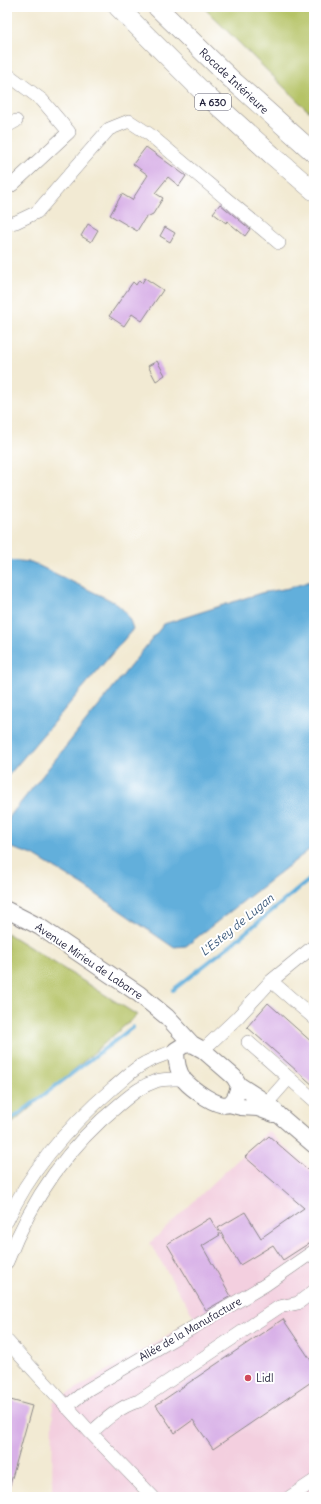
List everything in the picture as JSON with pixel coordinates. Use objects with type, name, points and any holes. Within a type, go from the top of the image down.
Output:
[{"type":"highway","name":"A 630","points":[[118,7],[208,97],[314,191]]},
{"type":"highway","name":"Rocade Intérieure","points":[[157,7],[230,78],[314,153]]},
{"type":"main road","name":"Avenue Mirieu de Labarre","points":[[7,910],[40,927],[139,994],[234,1077],[239,1085],[267,1103],[279,1116],[314,1145]]},
{"type":"main road","points":[[165,1016],[176,1050],[176,1063],[183,1079]]},
{"type":"main road","points":[[176,1050],[184,1045],[198,1047]]},
{"type":"main road","name":"Avenue Mirieu de Labarre","points":[[183,1079],[211,1100],[221,1105],[229,1104],[241,1107],[258,1108],[279,1116]]},
{"type":"main road","points":[[229,1104],[235,1098],[239,1085]]},
{"type":"street","points":[[7,74],[42,100],[69,132],[12,185],[7,183]]},
{"type":"street","points":[[7,224],[16,222],[37,212],[110,129],[129,121],[149,134],[279,243]]},
{"type":"street","points":[[198,1047],[237,1018],[271,981],[314,946]]},
{"type":"street","points":[[271,981],[314,1018]]},
{"type":"street","points":[[248,1042],[314,1100]]},
{"type":"street","points":[[7,1221],[31,1178],[42,1162],[91,1106],[141,1066],[176,1050]]},
{"type":"street","points":[[267,1103],[289,1078]]},
{"type":"street","points":[[7,1262],[28,1215],[44,1187],[71,1151],[87,1134],[139,1088],[161,1080],[183,1079]]},
{"type":"street","points":[[31,1178],[44,1187]]},
{"type":"street","name":"Allée de la Manufacture","points":[[66,1407],[87,1390],[265,1285],[314,1251]]},
{"type":"street","points":[[91,1433],[104,1420],[128,1404],[140,1401],[279,1307],[298,1302],[314,1291]]},
{"type":"street","points":[[7,1341],[66,1407],[153,1497]]},
{"type":"street","points":[[290,1497],[314,1481]]},
{"type":"shaded area","points":[[268,1131],[314,1172],[314,1497],[52,1497],[53,1402],[195,1319],[150,1243]]},
{"type":"green space","points":[[203,7],[314,7],[314,115],[305,108]]},
{"type":"green space","points":[[7,933],[137,1015],[7,1128]]},
{"type":"water","points":[[7,560],[31,562],[110,600],[125,612],[133,629],[7,777]]},
{"type":"water","points":[[314,580],[314,846],[186,946],[173,947],[84,886],[33,855],[9,847],[7,831],[10,816],[164,624],[261,593],[289,588]]},
{"type":"building","points":[[146,147],[186,176],[179,186],[168,177],[155,193],[163,198],[153,214],[145,218],[137,231],[110,215],[122,194],[132,200],[148,175],[133,164]]},
{"type":"building","points":[[220,204],[250,229],[245,236],[227,221],[226,223],[213,213]]},
{"type":"building","points":[[88,224],[98,230],[91,242],[81,236]]},
{"type":"building","points":[[165,227],[175,233],[170,242],[160,236]]},
{"type":"building","points":[[145,278],[163,290],[142,321],[132,314],[124,326],[109,316],[133,282],[136,285],[139,280],[142,283]]},
{"type":"building","points":[[157,361],[165,375],[156,381],[148,366]]},
{"type":"building","points":[[268,1003],[314,1044],[314,1086],[247,1027]]},
{"type":"building","points":[[269,1136],[314,1175],[314,1240],[283,1260],[273,1245],[240,1265],[218,1228],[245,1212],[261,1238],[304,1208],[245,1157]]},
{"type":"building","points":[[210,1218],[220,1235],[202,1246],[231,1296],[206,1310],[167,1244]]},
{"type":"building","points":[[283,1319],[314,1365],[314,1380],[213,1449],[193,1420],[175,1433],[156,1405]]},
{"type":"building","points":[[7,1399],[32,1406],[10,1485],[7,1485]]},
{"type":"waterway","name":"L'Estey de Lugan","points":[[173,990],[314,876]]},
{"type":"waterway","name":"L'Estey de Lugan","points":[[7,1123],[133,1027]]},
{"type":"place","name":"Lidl","points":[[248,1378]]}]
